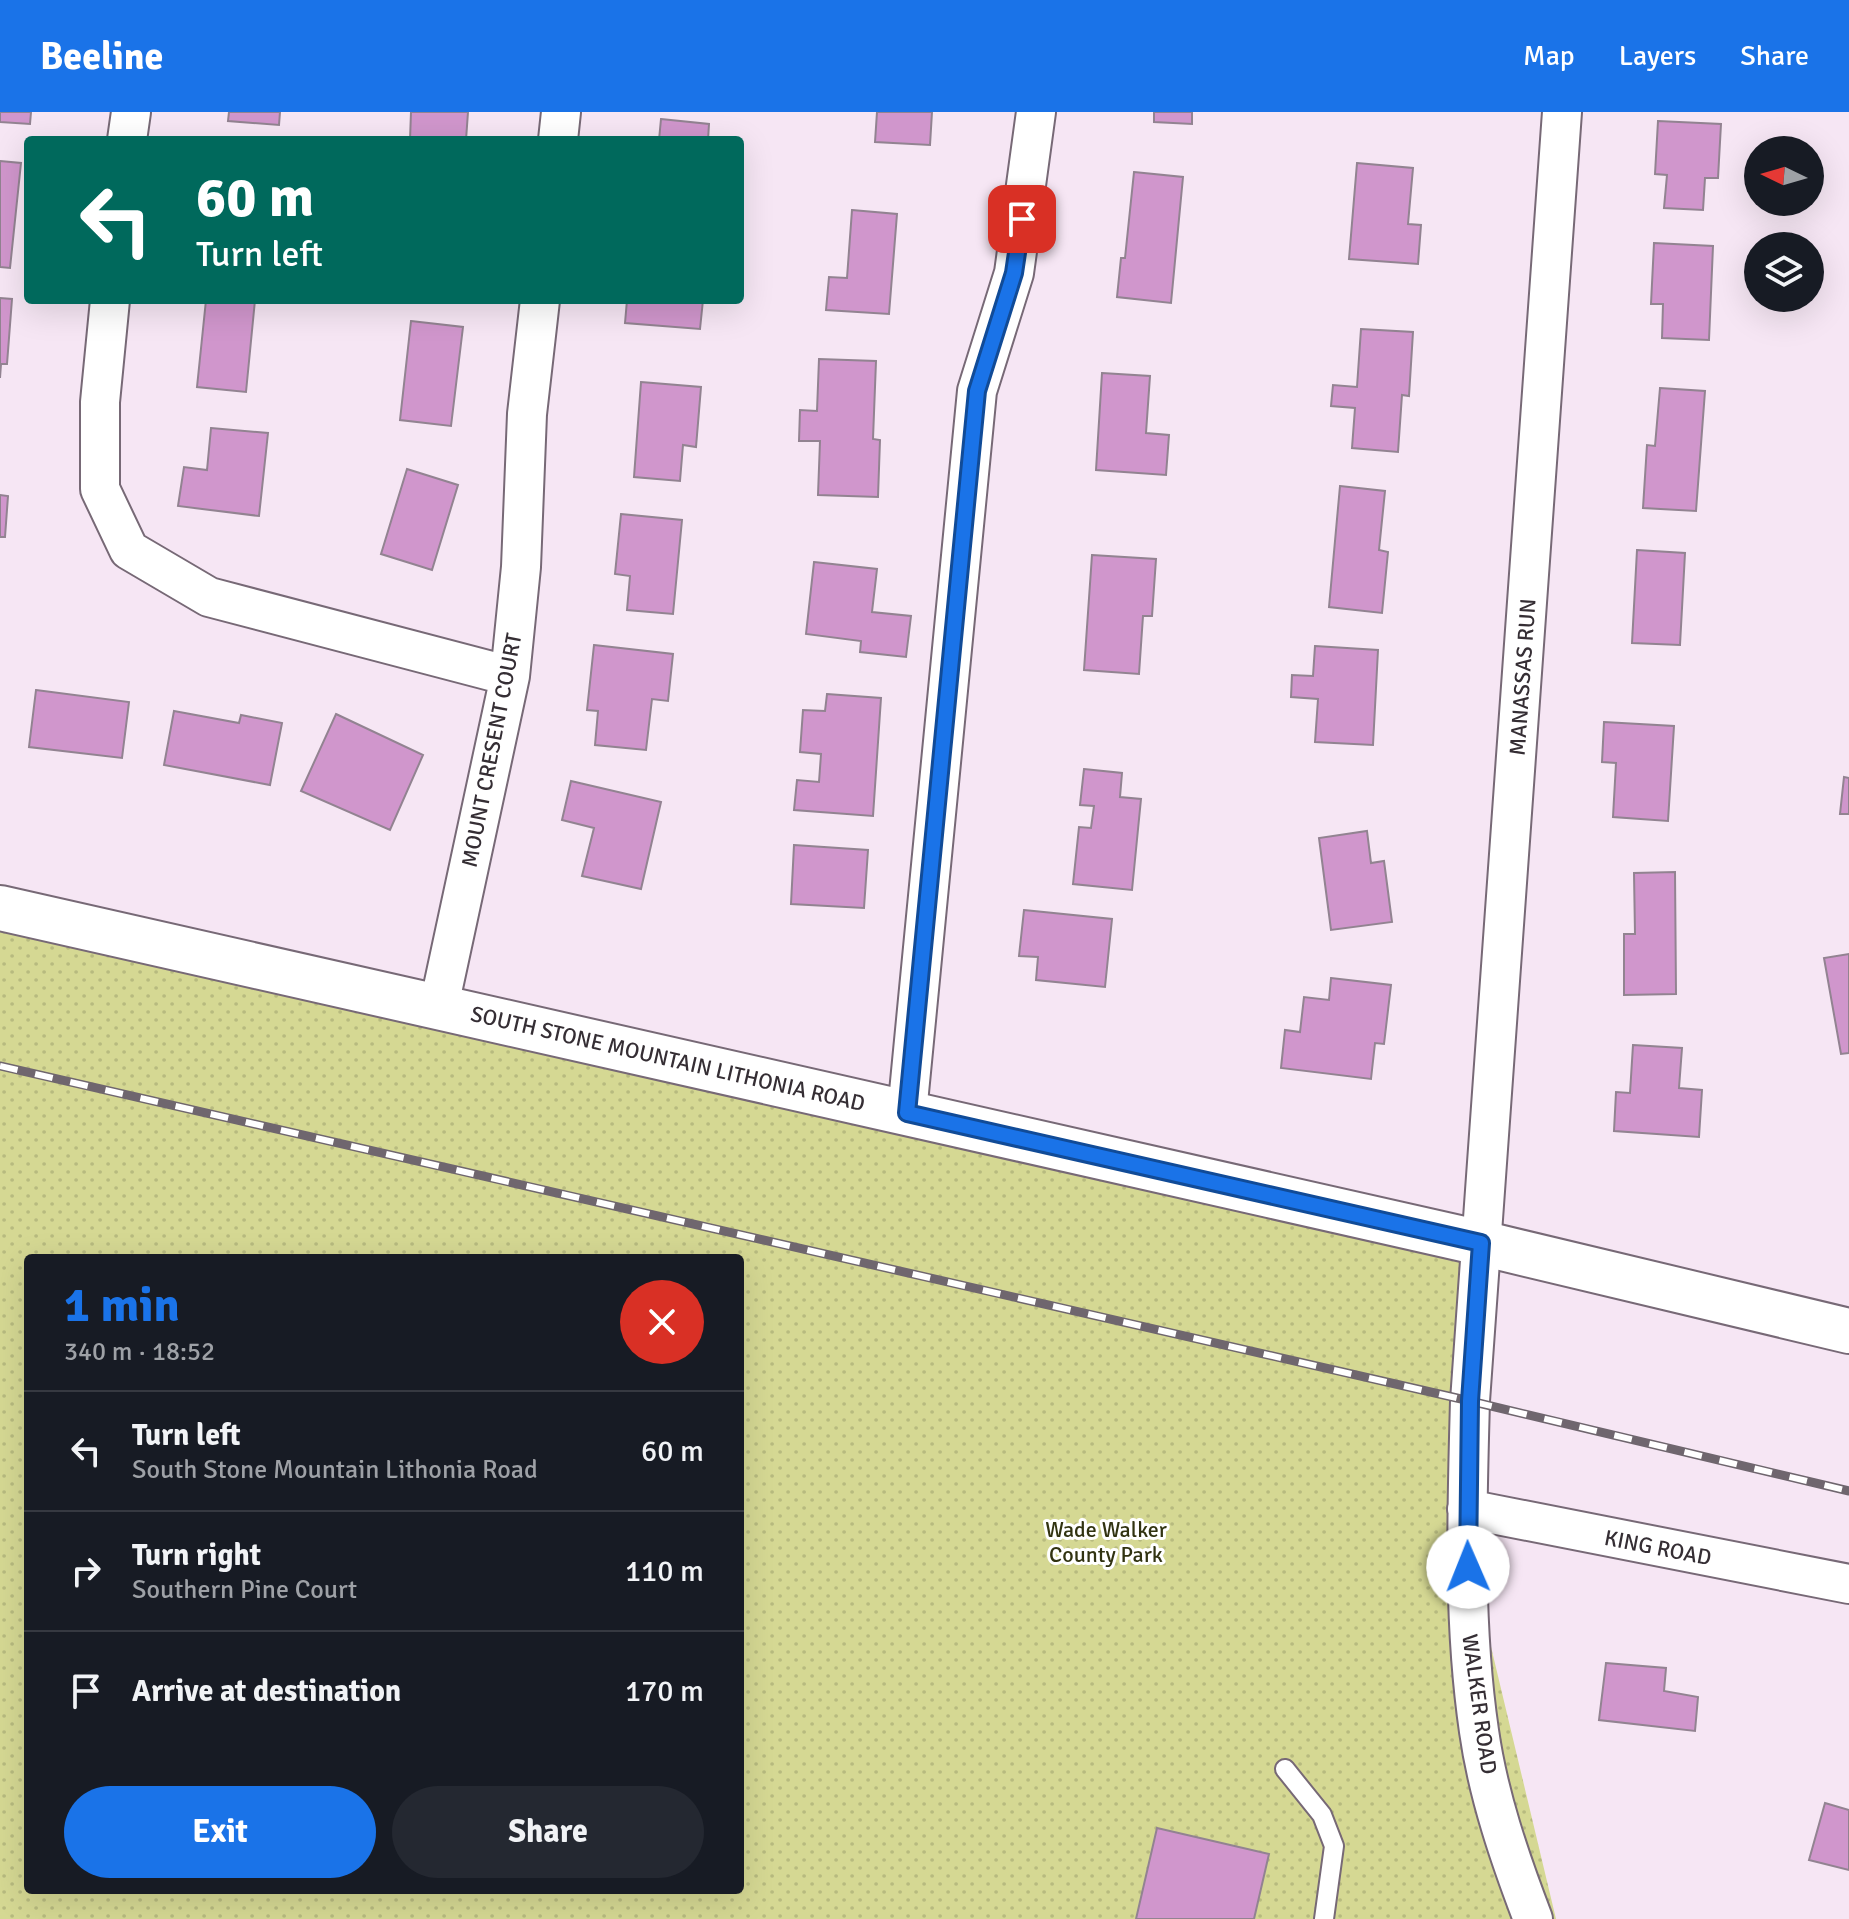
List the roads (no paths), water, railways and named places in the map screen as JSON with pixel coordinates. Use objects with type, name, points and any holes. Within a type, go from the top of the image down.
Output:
[{"type":"main road","name":"SOUTH STONE MOUNTAIN LITHONIA ROAD","points":[[0,908],[1481,1243],[1849,1331]]},
{"type":"street","points":[[128,136],[131,112]]},
{"type":"street","points":[[558,136],[561,112]]},
{"type":"street","points":[[907,1113],[977,391],[1014,273],[1036,112]]},
{"type":"street","name":"MANASSAS RUN","points":[[1481,1243],[1562,112]]},
{"type":"street","points":[[110,304],[100,402],[100,489],[129,550],[209,597],[510,676]]},
{"type":"street","name":"MOUNT CRESENT COURT","points":[[439,1006],[510,676],[521,567],[527,414],[540,304]]},
{"type":"street","name":"WALKER ROAD","points":[[1481,1243],[1470,1401],[1467,1509],[1470,1626],[1479,1732],[1497,1811],[1533,1919]]},
{"type":"street","name":"KING ROAD","points":[[1467,1509],[1849,1584]]},
{"type":"lane","points":[[1285,1769],[1322,1815],[1334,1846],[1324,1919]]},
{"type":"railway","points":[[0,1066],[1470,1401],[1849,1491]]},
{"type":"park label","name":"Wade Walker County Park","points":[[1106,1542]]}]
